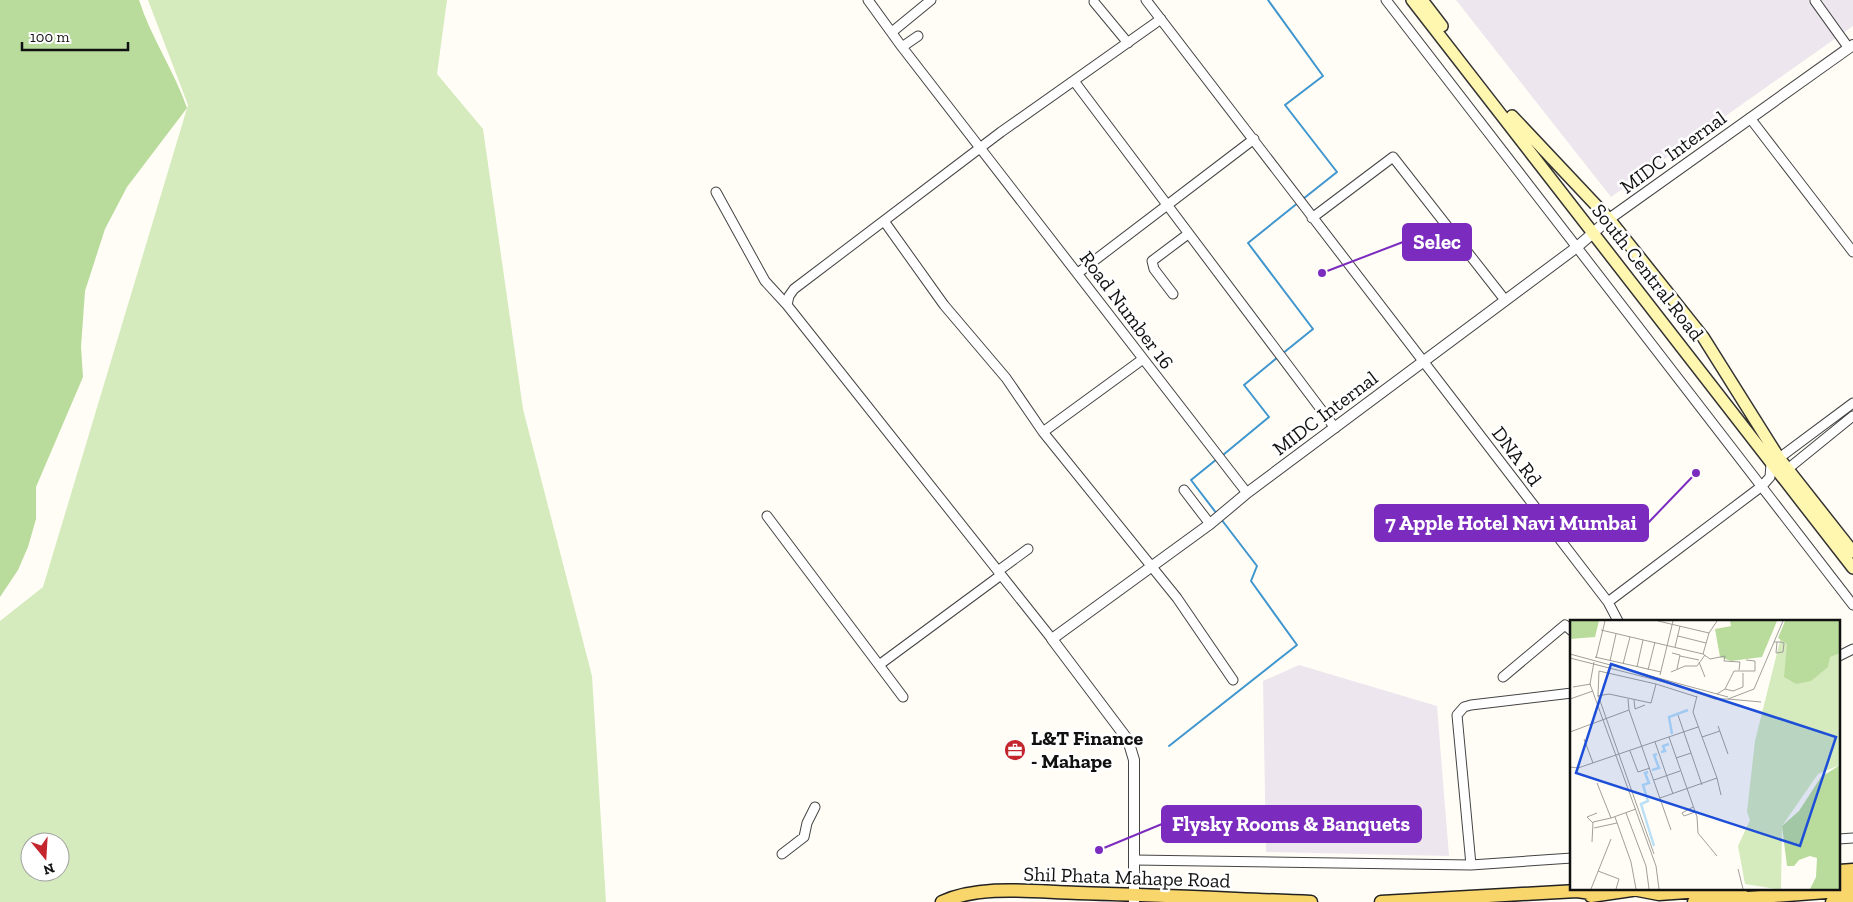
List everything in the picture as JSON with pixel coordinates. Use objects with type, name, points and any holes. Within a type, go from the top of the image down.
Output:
[{"type":"main road","name":"South Central Road","points":[[1412,0],[1775,461]]},
{"type":"main road","name":"South Central Road","points":[[1422,0],[1517,122],[1609,219],[1703,338],[1775,461],[1779,473],[1853,568]]},
{"type":"main road","name":"South Central Road","points":[[1779,473],[1853,552]]},
{"type":"main road","points":[[1840,871],[1853,870]]},
{"type":"main road","points":[[1840,881],[1853,880]]},
{"type":"main road","points":[[1539,902],[1578,900],[1598,894],[1632,890]]},
{"type":"main road","points":[[1645,890],[1659,894],[1714,890]]},
{"type":"main road","points":[[1694,902],[1853,890]]},
{"type":"main road","points":[[1381,902],[1577,891],[1598,894]]},
{"type":"main road","name":"Shil Phata Mahape Road","points":[[942,902],[957,896],[990,892],[1032,897],[1311,902]]},
{"type":"main road","points":[[1832,902],[1853,900]]},
{"type":"street","points":[[892,32],[932,0]]},
{"type":"street","name":"DNA Rd","points":[[1146,0],[1608,602],[1617,620]]},
{"type":"street","points":[[1386,0],[1853,605]]},
{"type":"street","name":"Road Number 16","points":[[871,1],[902,48],[1078,273],[1217,458],[1247,493]]},
{"type":"street","points":[[1815,1],[1850,46]]},
{"type":"street","points":[[1094,2],[1128,43]]},
{"type":"street","points":[[787,305],[789,296],[794,289],[980,148],[1161,19]]},
{"type":"street","points":[[902,48],[918,36]]},
{"type":"street","name":"MIDC Internal","points":[[1052,639],[1210,524],[1247,493],[1577,247],[1609,219],[1850,46]]},
{"type":"street","points":[[1074,81],[1334,428]]},
{"type":"street","points":[[1750,118],[1853,252]]},
{"type":"street","points":[[1078,273],[1254,140]]},
{"type":"street","points":[[1311,216],[1393,157],[1505,300]]},
{"type":"street","points":[[716,192],[766,281],[1052,639],[1128,740],[1134,760],[1134,898]]},
{"type":"street","points":[[884,221],[944,305],[1023,401],[1043,432],[1177,598],[1233,680]]},
{"type":"street","points":[[1173,294],[1154,269],[1152,261],[1188,234]]},
{"type":"street","points":[[1043,432],[1143,360]]},
{"type":"street","points":[[1779,473],[1775,461],[1853,403]]},
{"type":"street","points":[[1608,602],[1853,416]]},
{"type":"street","points":[[1184,490],[1210,524]]},
{"type":"street","points":[[767,516],[791,551],[879,665],[902,698]]},
{"type":"street","points":[[879,665],[1028,549]]},
{"type":"street","points":[[1503,677],[1565,625],[1570,629]]},
{"type":"street","points":[[1840,656],[1853,649]]},
{"type":"street","points":[[1471,865],[1458,715],[1464,707],[1471,705],[1570,693]]},
{"type":"street","points":[[782,854],[804,837],[807,823],[815,807]]},
{"type":"street","points":[[1840,839],[1853,838]]},
{"type":"street","points":[[1134,860],[1471,865],[1570,858]]},
{"type":"shaded area","points":[[1456,0],[1853,0],[1853,26],[1611,197]]},
{"type":"shaded area","points":[[1299,665],[1437,706],[1449,856],[1266,852],[1263,681]]},
{"type":"green space","points":[[0,0],[139,0],[187,108],[127,187],[105,229],[85,291],[81,347],[83,377],[36,487],[36,519],[28,547],[18,570],[0,597]]},
{"type":"green space","points":[[148,0],[447,0],[437,74],[483,129],[523,409],[592,676],[606,902],[0,902],[0,621],[43,587],[188,105]]},
{"type":"waterway","points":[[1268,0],[1323,76],[1285,105],[1337,172],[1303,199]]},
{"type":"waterway","points":[[1282,354],[1313,329],[1248,243],[1299,202]]},
{"type":"waterway","points":[[1223,455],[1269,417],[1244,385],[1278,357]]},
{"type":"waterway","points":[[1217,459],[1191,480],[1217,514]]},
{"type":"waterway","points":[[1169,746],[1297,645],[1251,581],[1257,566],[1221,519]]},
{"type":"place","name":"Selec","points":[[1322,273]]},
{"type":"place","name":"7 Apple Hotel Navi Mumbai","points":[[1696,473]]},
{"type":"place","name":"L&T Finance - Mahape","points":[[1015,750]]},
{"type":"place","name":"Flysky Rooms & Banquets","points":[[1099,850]]}]
